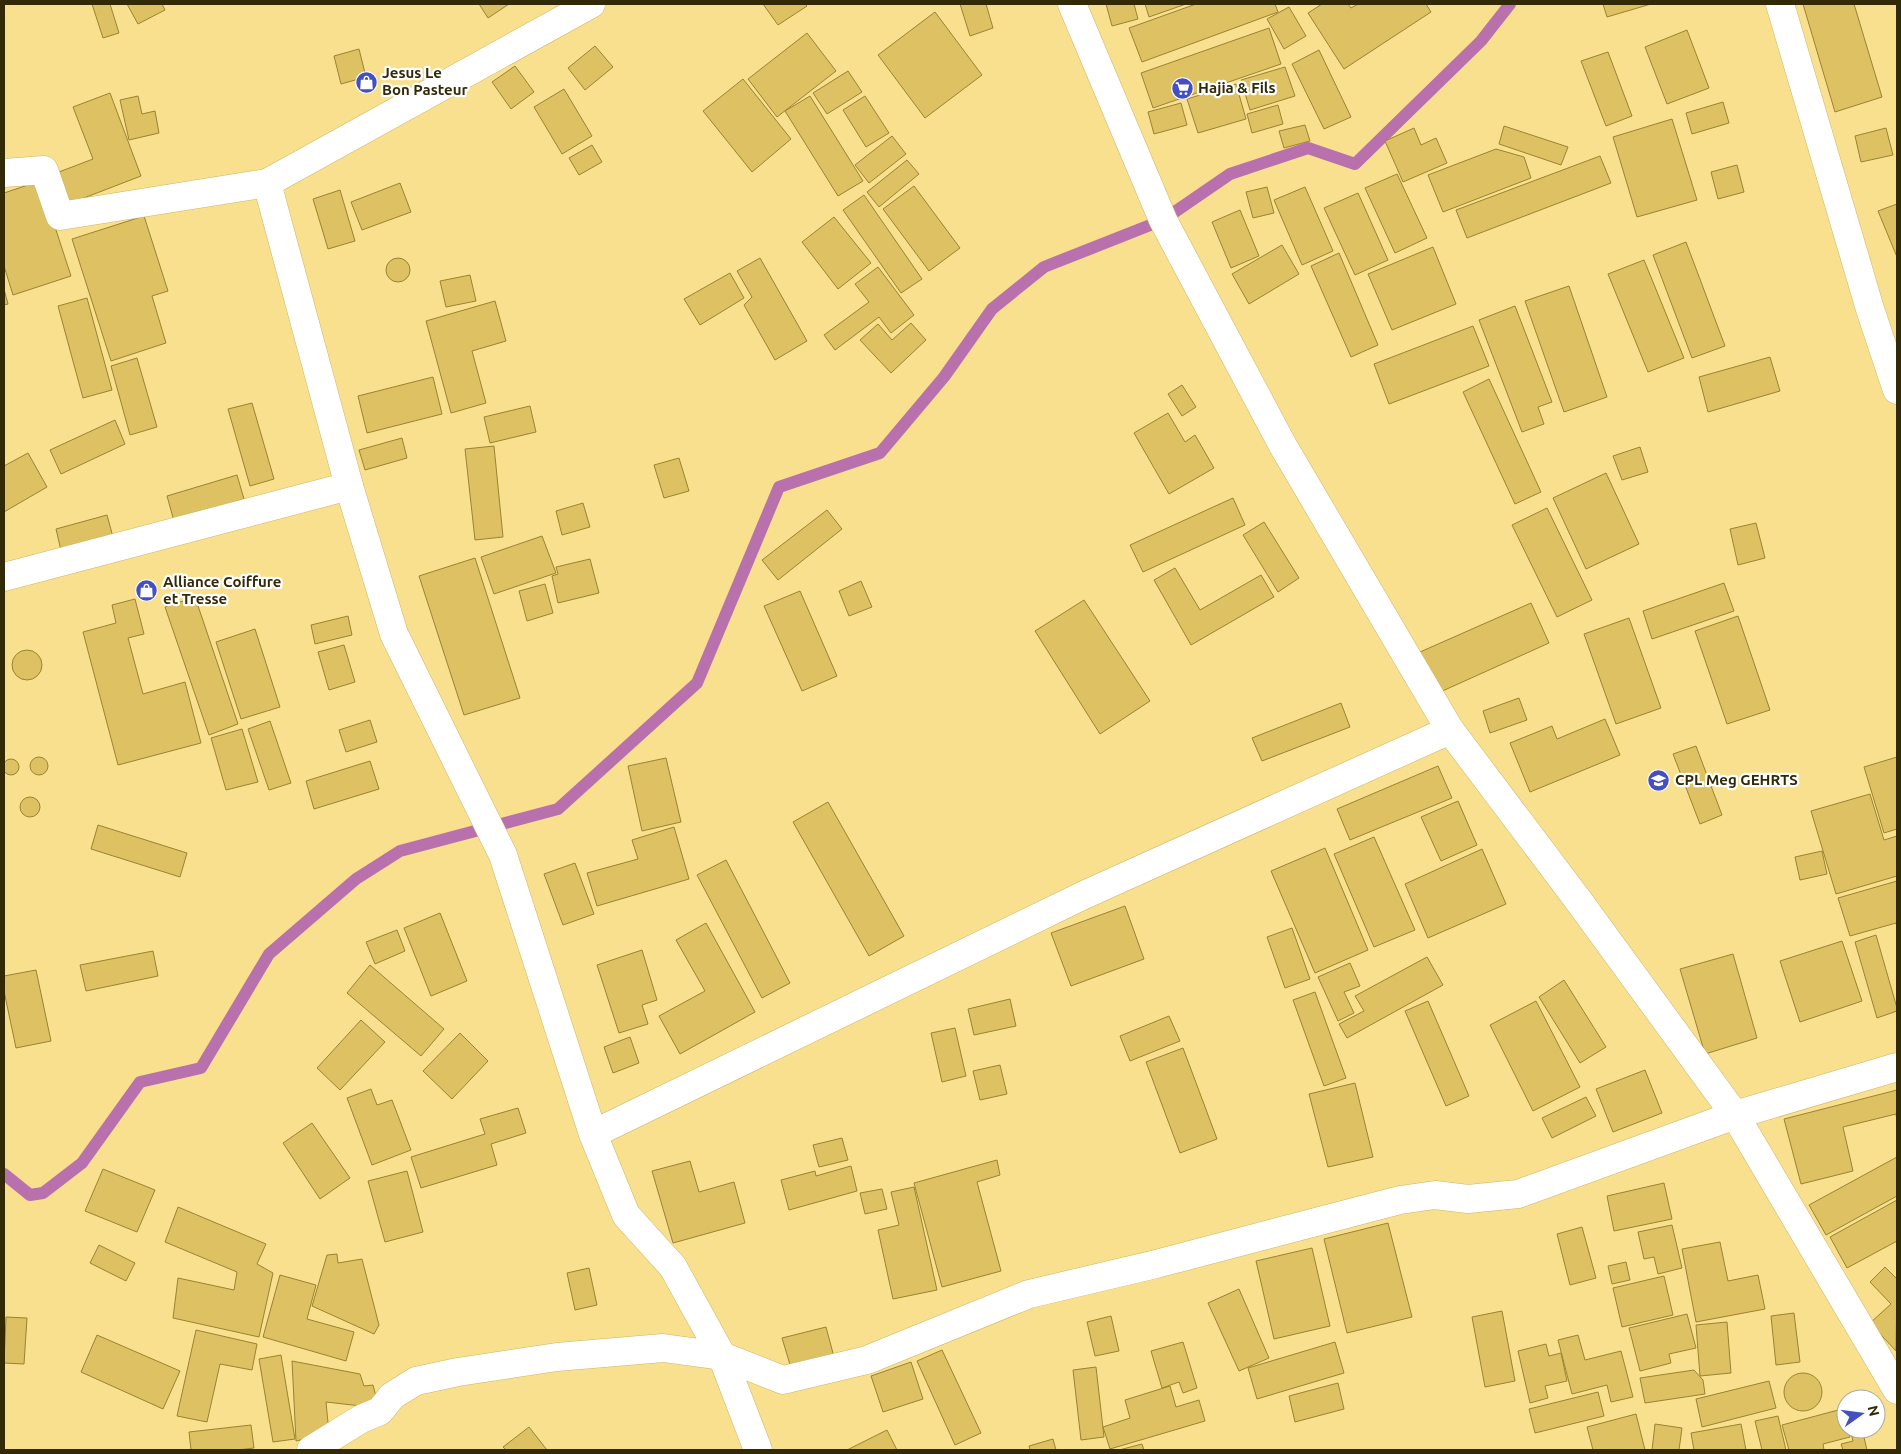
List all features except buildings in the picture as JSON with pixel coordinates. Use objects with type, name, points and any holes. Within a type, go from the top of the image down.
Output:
[{"type":"street","points":[[4,173],[44,170],[60,216],[267,183],[591,4]]},
{"type":"street","points":[[1072,4],[1163,220],[1282,444],[1450,730],[1578,900],[1735,1115],[1897,1390]]},
{"type":"street","points":[[1780,4],[1891,354],[1897,390]]},
{"type":"street","points":[[267,183],[349,486],[394,634],[503,855],[593,1134],[626,1215],[673,1267],[722,1356],[758,1450]]},
{"type":"street","points":[[4,577],[349,486]]},
{"type":"street","points":[[593,1134],[1084,895],[1450,730]]},
{"type":"street","points":[[311,1450],[361,1419],[380,1411],[392,1396],[416,1381],[458,1372],[557,1357],[663,1348],[722,1356],[783,1380],[867,1360],[1029,1294],[1400,1200],[1435,1195],[1468,1199],[1518,1194],[1735,1115],[1897,1067]]},
{"type":"waterway","points":[[4,1174],[30,1195],[43,1193],[82,1163],[140,1082],[201,1068],[269,954],[356,879],[400,851],[558,809],[697,683],[779,487],[880,453],[944,377],[992,309],[1044,267],[1163,220],[1230,174],[1308,148],[1355,164],[1481,41],[1510,4]]},
{"type":"place","name":"Jesus Le Bon Pasteur","points":[[366,82]]},
{"type":"place","name":"Hajia & Fils","points":[[1182,88]]},
{"type":"place","name":"Alliance Coiffure et Tresse","points":[[147,591]]},
{"type":"place","name":"CPL Meg GEHRTS","points":[[1659,780]]}]
